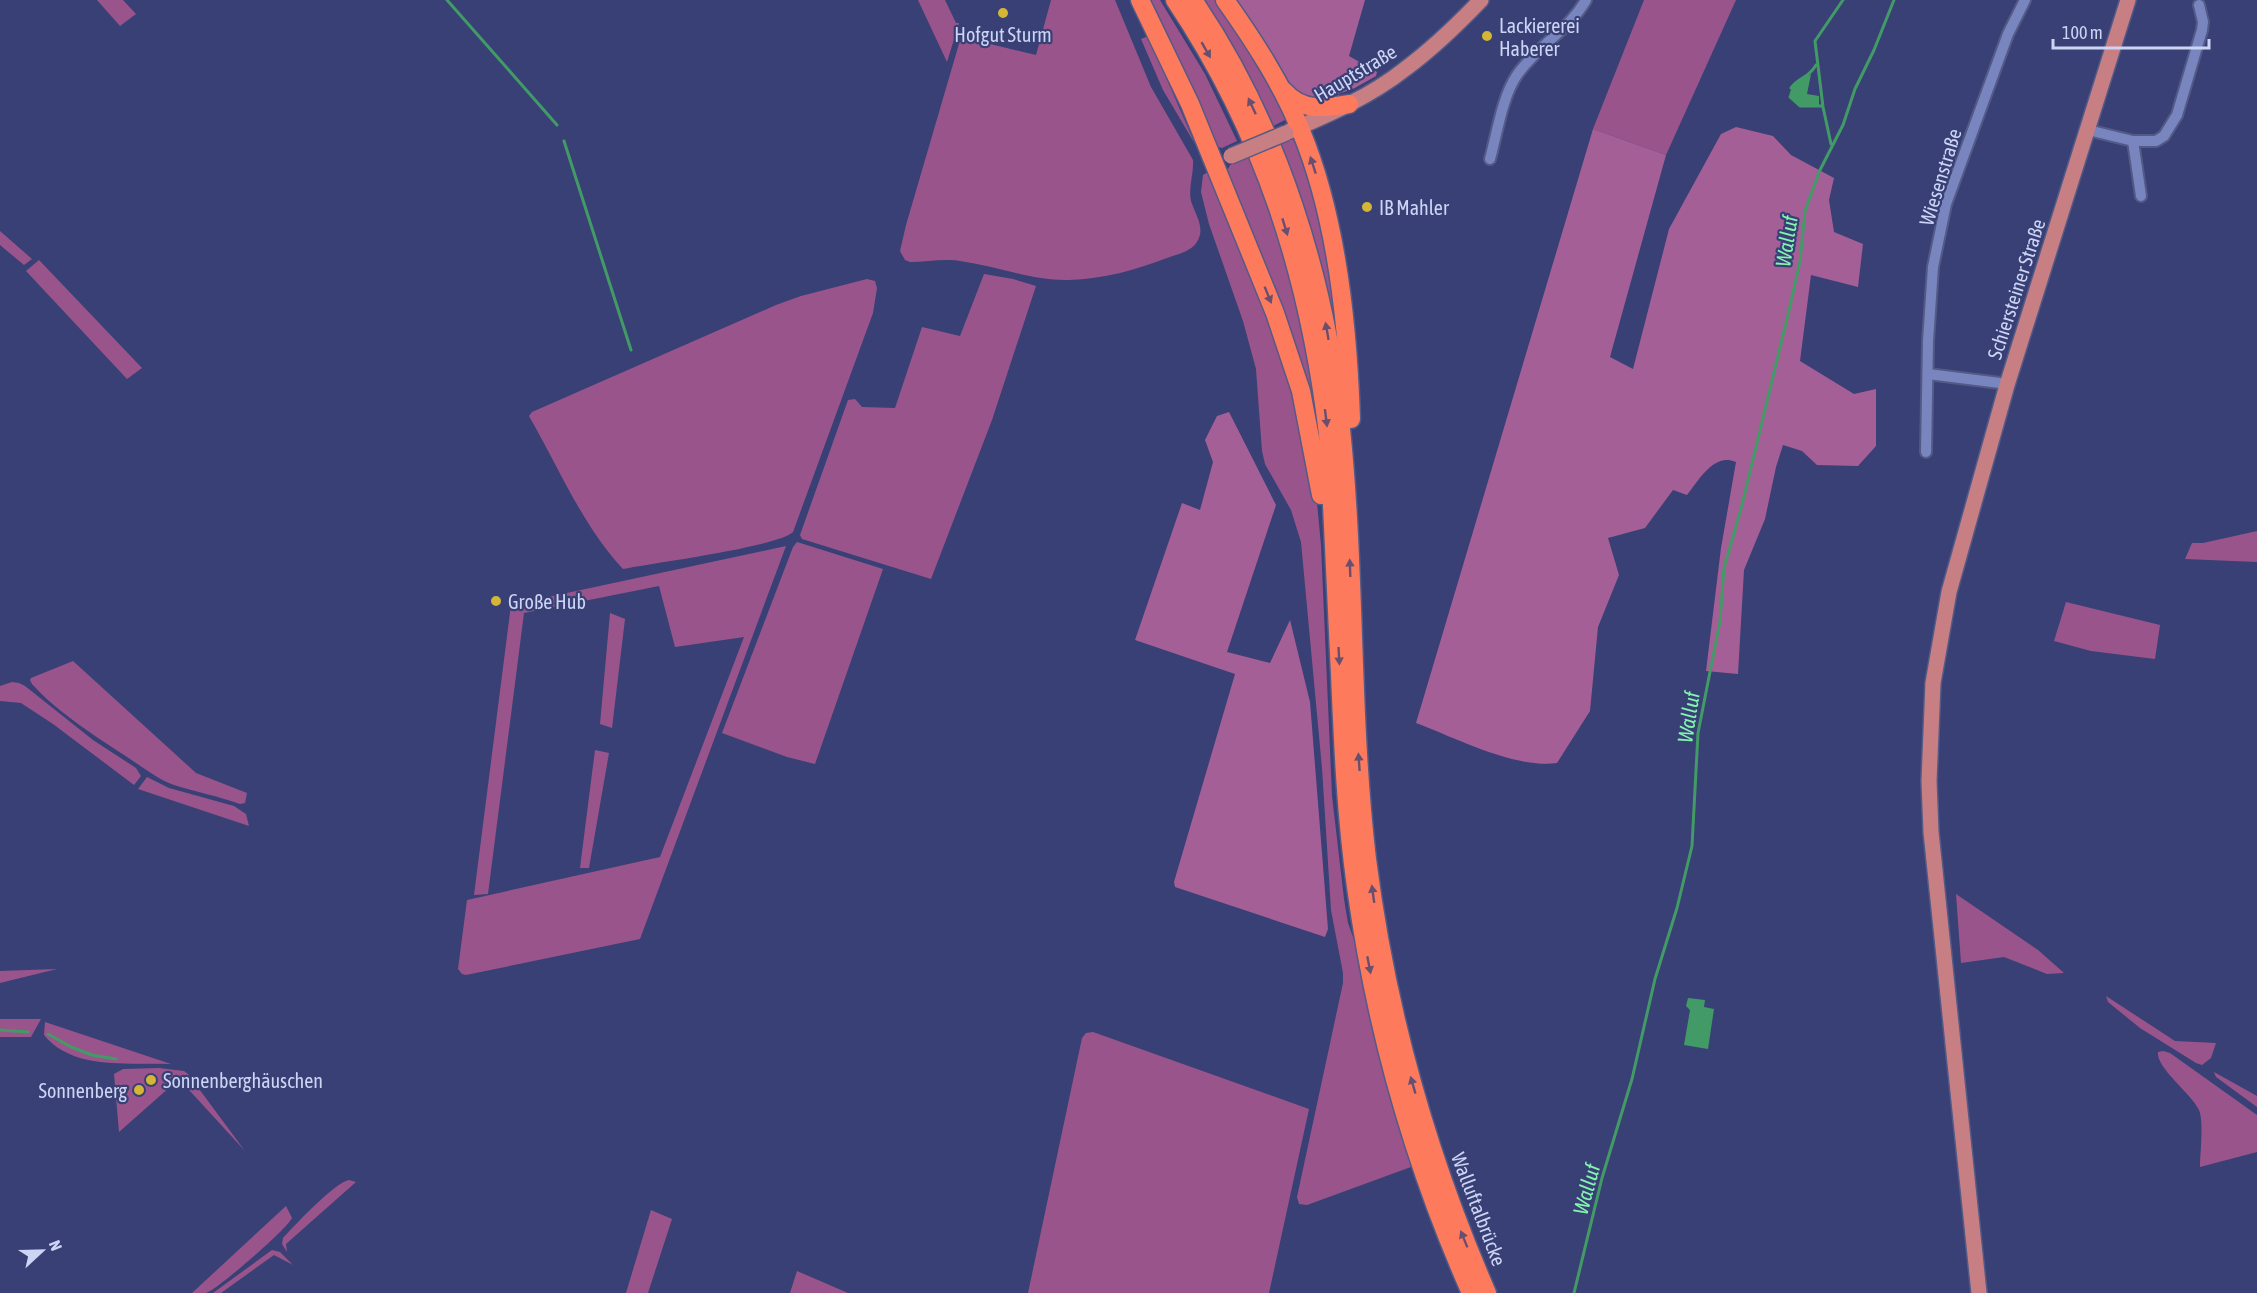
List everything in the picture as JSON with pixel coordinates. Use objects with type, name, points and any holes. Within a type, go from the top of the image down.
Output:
[{"type":"highway","points":[[1140,0],[1223,160],[1301,391],[1322,496],[1336,598]]},
{"type":"highway","points":[[1175,0],[1242,117],[1279,209],[1299,272],[1321,379],[1328,434],[1348,811],[1356,887],[1370,971],[1386,1044],[1423,1144]]},
{"type":"highway","points":[[1193,0],[1226,54],[1252,105],[1279,167],[1311,263],[1325,318],[1335,373],[1341,429],[1349,535],[1357,735],[1367,859],[1383,960],[1423,1144]]},
{"type":"highway","points":[[1225,0],[1289,97],[1305,106],[1325,108],[1349,104]]},
{"type":"highway","points":[[1280,86],[1293,130],[1313,163],[1327,211],[1335,251],[1342,301],[1351,413],[1353,459],[1349,535]]},
{"type":"highway","name":"Walluftalbrücke","points":[[1423,1144],[1446,1234],[1470,1293]]},
{"type":"highway","name":"Walluftalbrücke","points":[[1423,1144],[1487,1293]]},
{"type":"main road","name":"Hauptstraße","points":[[1223,160],[1349,104],[1406,69],[1481,0]]},
{"type":"main road","name":"Schiersteiner Straße","points":[[1978,1293],[1938,902],[1929,781],[1933,683],[1949,592],[2007,385],[2128,0]]},
{"type":"street","points":[[1490,159],[1509,91],[1518,74],[1575,16],[1586,0]]},
{"type":"street","name":"Wiesenstraße","points":[[1926,452],[1933,267],[1946,204],[2008,34],[2025,0]]},
{"type":"street","points":[[2088,130],[2133,141],[2156,141],[2164,136],[2177,115],[2202,30],[2203,22],[2199,5]]},
{"type":"street","points":[[2133,141],[2141,196]]},
{"type":"street","points":[[1928,374],[2000,383]]},
{"type":"shaded area","points":[[97,0],[123,0],[136,14],[120,26]]},
{"type":"shaded area","points":[[918,0],[945,0],[956,23],[959,23],[947,62]]},
{"type":"shaded area","points":[[1051,0],[1115,0],[1151,87],[1193,160],[1190,196],[1200,225],[1200,235],[1196,244],[1180,253],[1131,270],[1094,278],[1069,280],[1028,276],[954,260],[910,262],[905,260],[900,251],[906,225],[961,37],[1036,55]]},
{"type":"shaded area","points":[[1146,0],[1160,0],[1205,74],[1237,141],[1222,148],[1216,146]]},
{"type":"shaded area","points":[[1200,0],[1218,0],[1233,21],[1287,116],[1285,120],[1269,128]]},
{"type":"shaded area","points":[[1229,0],[1365,0],[1349,56],[1377,72],[1376,76],[1353,89],[1320,100],[1292,95]]},
{"type":"shaded area","points":[[1644,0],[1736,0],[1666,155],[1593,129]]},
{"type":"shaded area","points":[[1148,36],[1195,144],[1163,90],[1141,39]]},
{"type":"shaded area","points":[[1811,74],[1807,94],[1819,96],[1819,105],[1800,106],[1789,96],[1790,92],[1797,82]]},
{"type":"shaded area","points":[[1736,127],[1773,136],[1791,155],[1834,178],[1829,200],[1834,232],[1863,244],[1858,287],[1811,275],[1800,361],[1854,394],[1876,389],[1876,446],[1858,466],[1817,465],[1802,451],[1783,445],[1765,519],[1744,570],[1738,674],[1706,671],[1721,548],[1736,462],[1728,460],[1714,464],[1708,469],[1687,495],[1673,490],[1645,528],[1608,538],[1619,575],[1598,627],[1590,711],[1557,763],[1541,764],[1504,757],[1416,723],[1593,129],[1666,155],[1610,357],[1633,369],[1669,229],[1721,134]]},
{"type":"shaded area","points":[[1292,139],[1296,140],[1302,149],[1330,260],[1345,410],[1276,145]]},
{"type":"shaded area","points":[[1250,156],[1288,263],[1310,365],[1322,465],[1227,171],[1230,165]]},
{"type":"shaded area","points":[[1208,172],[1282,349],[1316,492],[1321,545],[1332,796],[1344,899],[1375,1034],[1411,1167],[1307,1205],[1299,1204],[1297,1197],[1343,983],[1343,973],[1331,910],[1322,768],[1301,542],[1291,510],[1265,464],[1256,369],[1243,321],[1209,224],[1201,192],[1203,175]]},
{"type":"shaded area","points":[[0,231],[32,259],[24,265],[0,245]]},
{"type":"shaded area","points":[[39,260],[142,368],[127,379],[26,271]]},
{"type":"shaded area","points":[[984,274],[1036,286],[992,420],[931,579],[802,539],[800,535],[848,400],[855,399],[862,407],[895,408],[922,327],[960,336]]},
{"type":"shaded area","points":[[867,279],[875,281],[877,288],[873,313],[793,532],[782,538],[740,549],[623,569],[608,552],[583,515],[529,416],[532,412],[776,305]]},
{"type":"shaded area","points":[[1229,412],[1276,505],[1227,652],[1270,663],[1290,620],[1310,702],[1328,929],[1325,937],[1175,887],[1174,882],[1235,674],[1135,640],[1182,503],[1200,510],[1213,462],[1205,440],[1217,416]]},
{"type":"shaded area","points":[[2257,531],[2257,562],[2185,559],[2192,543],[2203,543]]},
{"type":"shaded area","points":[[797,542],[883,569],[815,764],[787,757],[722,733],[793,547]]},
{"type":"shaded area","points":[[786,546],[640,939],[462,974],[458,969],[467,900],[660,857],[744,637],[675,647],[659,586],[524,613],[488,894],[474,895],[511,605]]},
{"type":"shaded area","points":[[2066,602],[2160,625],[2155,659],[2091,651],[2054,641]]},
{"type":"shaded area","points":[[610,613],[625,619],[612,728],[600,724]]},
{"type":"shaded area","points":[[73,661],[196,773],[247,793],[245,803],[240,804],[163,780],[79,724],[54,705],[30,680]]},
{"type":"shaded area","points":[[12,682],[25,686],[93,740],[136,768],[141,776],[134,785],[21,703],[0,701],[0,686]]},
{"type":"shaded area","points":[[595,750],[609,753],[589,868],[580,868]]},
{"type":"shaded area","points":[[147,777],[169,788],[234,806],[246,814],[249,826],[138,789]]},
{"type":"shaded area","points":[[1956,894],[2038,950],[2064,973],[2047,974],[2004,957],[1961,963]]},
{"type":"shaded area","points":[[57,969],[0,983],[0,971]]},
{"type":"shaded area","points":[[2106,996],[2175,1041],[2216,1043],[2211,1058],[2202,1065],[2196,1063],[2140,1028],[2108,1002]]},
{"type":"shaded area","points":[[1688,998],[1705,1000],[1704,1007],[1714,1009],[1708,1049],[1684,1045],[1690,1010],[1686,1006]]},
{"type":"shaded area","points":[[0,1019],[41,1019],[31,1037],[0,1037]]},
{"type":"shaded area","points":[[45,1022],[171,1064],[103,1062],[70,1054],[56,1046],[44,1035]]},
{"type":"shaded area","points":[[1093,1032],[1309,1109],[1269,1293],[1028,1293],[1082,1038],[1086,1033]]},
{"type":"shaded area","points":[[2158,1052],[2170,1053],[2257,1115],[2257,1152],[2200,1167],[2202,1130],[2199,1110],[2162,1065]]},
{"type":"shaded area","points":[[159,1068],[184,1071],[188,1074],[245,1151],[179,1079],[119,1132],[114,1074],[123,1069]]},
{"type":"shaded area","points":[[2214,1072],[2257,1096],[2257,1107],[2216,1077]]},
{"type":"shaded area","points":[[349,1180],[356,1182],[286,1244],[287,1252],[282,1244],[283,1238],[334,1188]]},
{"type":"shaded area","points":[[286,1206],[292,1218],[265,1246],[213,1289],[206,1293],[192,1293]]},
{"type":"shaded area","points":[[651,1210],[672,1219],[648,1293],[626,1293]]},
{"type":"shaded area","points":[[272,1250],[280,1252],[293,1265],[274,1255],[221,1293],[213,1293]]},
{"type":"shaded area","points":[[797,1271],[848,1293],[790,1293]]},
{"type":"waterway","points":[[447,0],[557,125]]},
{"type":"waterway","name":"Walluf","points":[[1831,144],[1823,107],[1815,41],[1843,0]]},
{"type":"waterway","name":"Walluf","points":[[1574,1293],[1602,1178],[1632,1079],[1655,979],[1677,908],[1692,846],[1698,733],[1720,621],[1724,568],[1742,505],[1790,306],[1800,261],[1805,211],[1819,172],[1843,125],[1855,89],[1894,0]]},
{"type":"waterway","name":"Walluf","points":[[1791,88],[1810,73],[1816,65]]},
{"type":"waterway","name":"Walluf","points":[[1790,97],[1800,106],[1822,106]]},
{"type":"waterway","points":[[564,141],[631,350]]},
{"type":"waterway","points":[[0,1030],[28,1032]]},
{"type":"waterway","points":[[48,1034],[71,1047],[92,1055],[116,1059]]},
{"type":"place","name":"Hofgut Sturm","points":[[1003,13]]},
{"type":"place","name":"Lackiererei Haberer","points":[[1487,36]]},
{"type":"place","name":"IB Mahler","points":[[1367,207]]},
{"type":"place","name":"Große Hub","points":[[496,601]]},
{"type":"place","name":"Sonnenberghäuschen","points":[[151,1080]]},
{"type":"place","name":"Sonnenberg","points":[[139,1090]]}]
